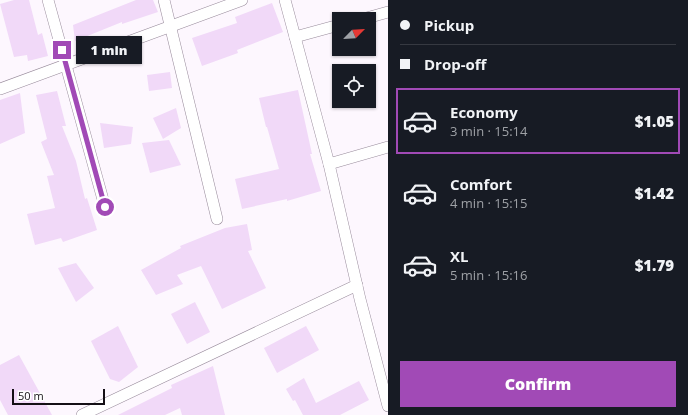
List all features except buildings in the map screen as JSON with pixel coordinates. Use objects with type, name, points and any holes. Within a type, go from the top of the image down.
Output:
[{"type":"street","points":[[48,0],[105,207]]},
{"type":"street","points":[[164,0],[217,219]]},
{"type":"street","points":[[0,89],[242,0]]},
{"type":"street","points":[[285,0],[330,164],[357,285],[388,406]]},
{"type":"street","points":[[376,15],[388,12]]},
{"type":"street","points":[[295,37],[332,27]]},
{"type":"street","points":[[330,164],[388,147]]},
{"type":"street","points":[[82,415],[357,285]]},
{"type":"route","points":[[62,50],[105,207]]}]
